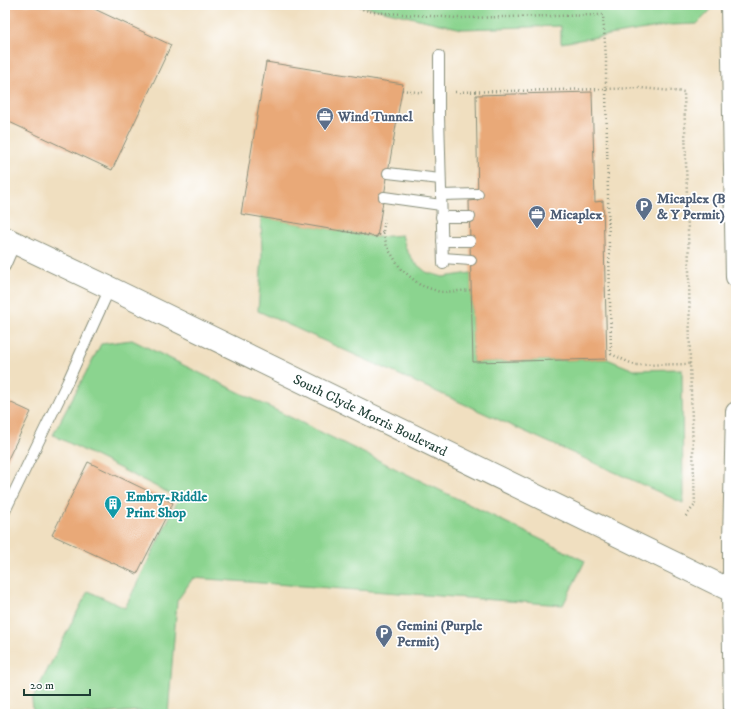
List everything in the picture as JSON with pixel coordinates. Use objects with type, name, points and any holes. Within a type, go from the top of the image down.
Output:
[{"type":"main road","name":"South Clyde Morris Boulevard","points":[[10,240],[735,592]]},
{"type":"main road","points":[[735,592],[735,714]]},
{"type":"street","points":[[730,5],[736,277]]},
{"type":"street","points":[[735,592],[733,541],[736,412]]},
{"type":"lane","points":[[439,56],[438,94],[443,261],[471,260]]},
{"type":"lane","points":[[388,173],[440,180]]},
{"type":"lane","points":[[384,197],[441,200],[478,194]]},
{"type":"lane","points":[[441,217],[470,216]]},
{"type":"lane","points":[[5,266],[10,240]]},
{"type":"lane","points":[[442,241],[470,241]]},
{"type":"lane","points":[[5,511],[67,383],[110,288]]},
{"type":"path","points":[[347,5],[373,12],[458,18],[602,15],[606,58],[611,354],[635,365],[690,364]]},
{"type":"path","points":[[402,90],[430,94],[606,88],[640,88],[684,92],[690,364],[695,505],[685,517]]},
{"type":"path","points":[[385,219],[383,231],[387,247],[401,269],[420,285],[440,292],[472,290]]},
{"type":"path","points":[[344,231],[377,237],[383,231]]},
{"type":"green space","points":[[358,5],[712,5],[709,12],[697,24],[670,25],[561,43],[561,26],[462,29]]},
{"type":"green space","points":[[261,217],[377,237],[402,235],[406,249],[414,262],[426,272],[443,277],[471,273],[473,362],[607,359],[634,370],[682,369],[683,503],[258,311],[262,256]]},
{"type":"green space","points":[[132,340],[585,561],[563,605],[193,578],[177,601],[168,714],[155,714],[139,711],[98,714],[36,714],[33,710],[32,700],[88,591],[125,608],[179,498],[53,435],[101,344]]},
{"type":"building","points":[[5,5],[86,5],[171,45],[112,170],[5,120]]},
{"type":"building","name":"Wind Tunnel","points":[[266,62],[403,84],[377,237],[241,214]]},
{"type":"building","name":"Micaplex","points":[[592,92],[595,202],[603,201],[607,359],[473,362],[469,201],[478,200],[476,95]]},
{"type":"building","points":[[5,400],[31,412],[5,465]]},
{"type":"building","name":"Embry-Riddle Print Shop","points":[[88,462],[173,503],[137,574],[52,535]]},
{"type":"place","name":"Wind Tunnel","points":[[325,131]]},
{"type":"place","name":"Micaplex (B & Y Permit)","points":[[644,221]]},
{"type":"place","name":"Micaplex","points":[[537,229]]},
{"type":"place","name":"Embry-Riddle Print Shop","points":[[113,519]]},
{"type":"place","name":"Gemini (Purple Permit)","points":[[384,648]]}]
